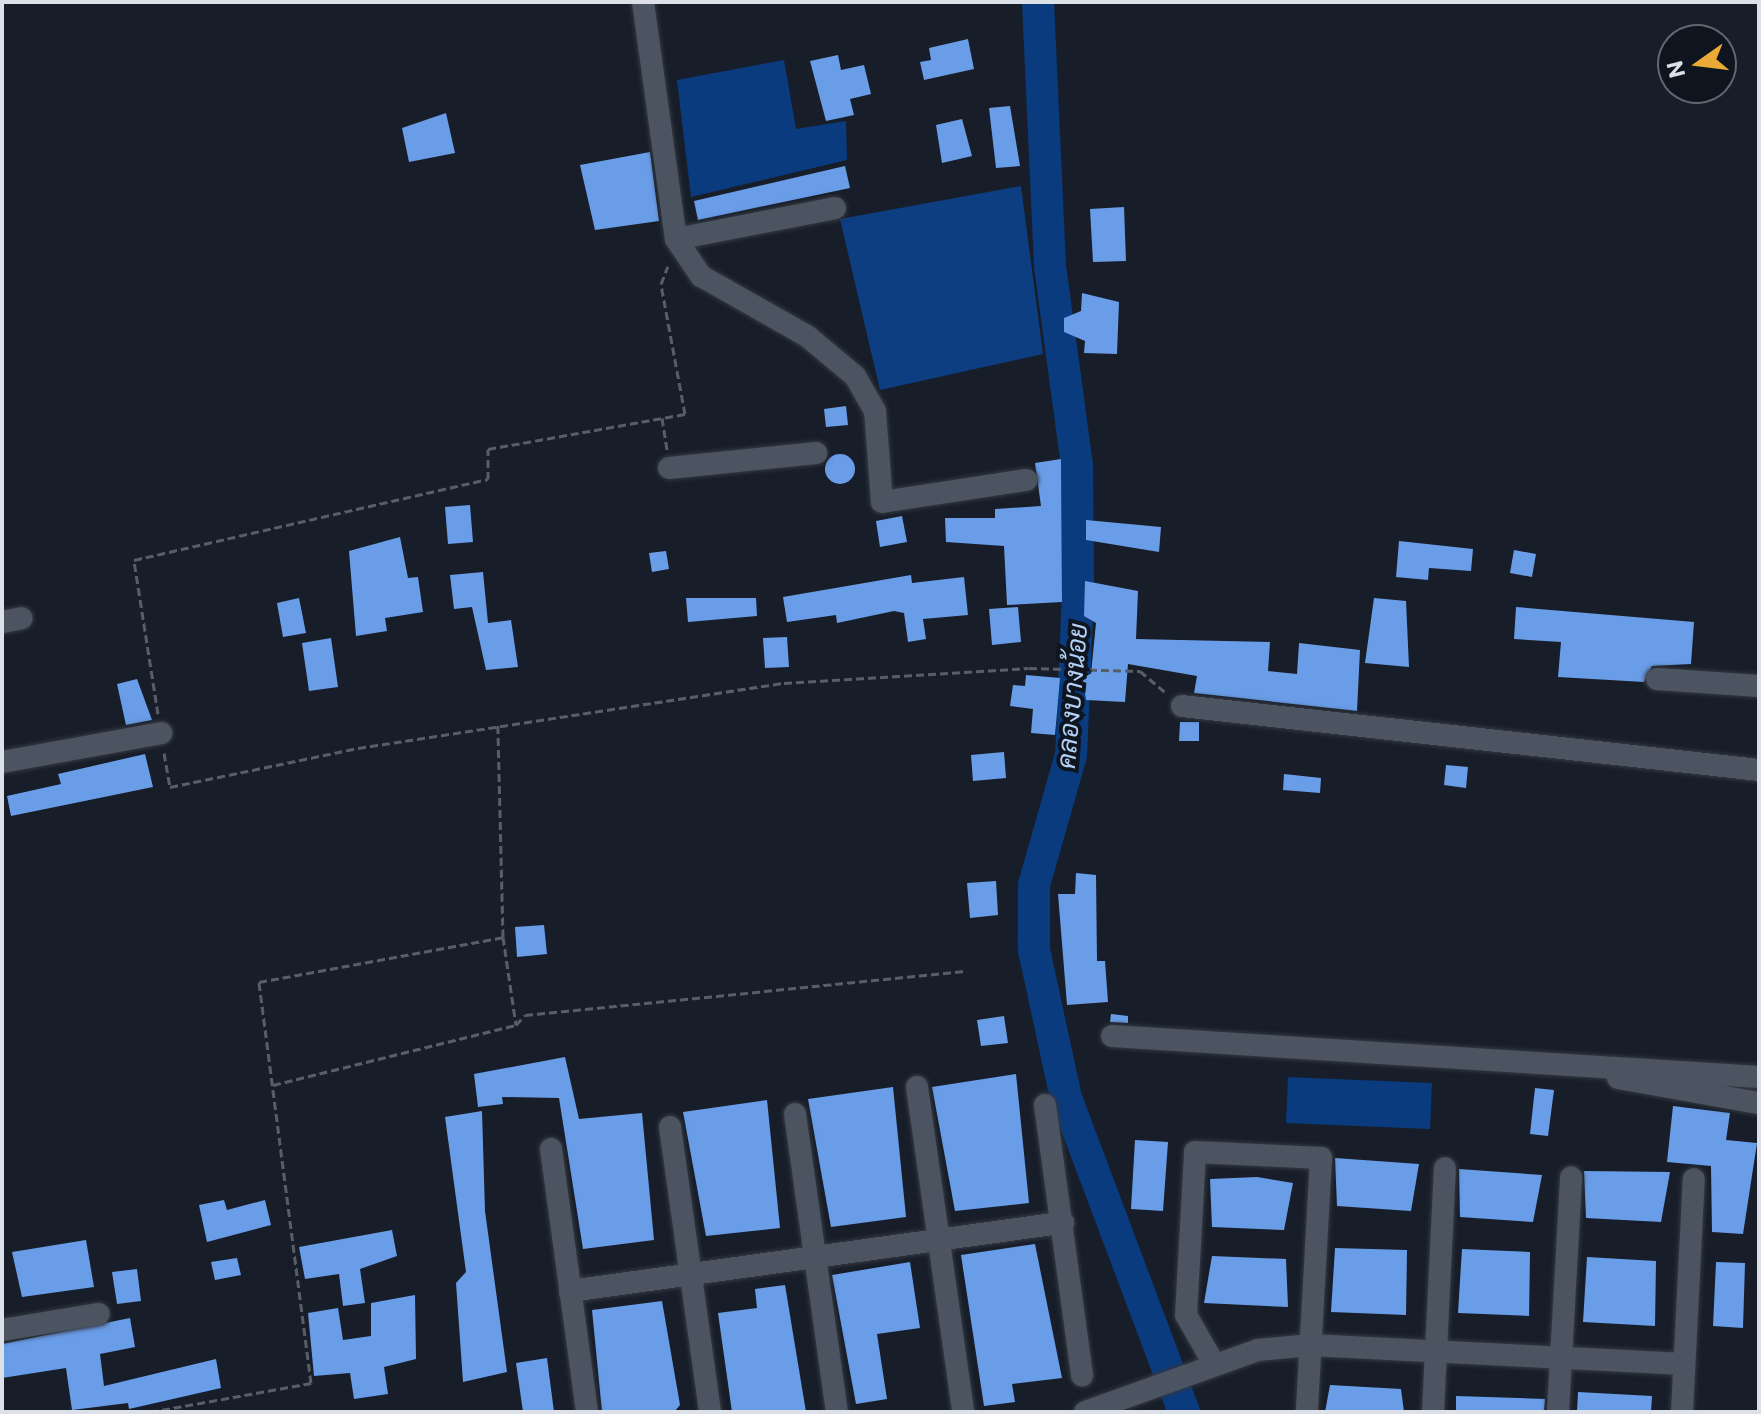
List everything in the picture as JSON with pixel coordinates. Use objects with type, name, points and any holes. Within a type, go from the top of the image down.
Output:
[{"type":"street","points":[[643,2],[676,239],[701,276],[807,336],[855,376],[875,411],[882,502],[1026,480]]},
{"type":"street","points":[[676,239],[835,208]]},
{"type":"street","points":[[669,468],[816,453]]},
{"type":"street","points":[[1657,679],[1759,686]]},
{"type":"street","points":[[1182,706],[1759,770]]},
{"type":"street","points":[[2,762],[161,733]]},
{"type":"street","points":[[1112,1036],[1759,1077]]},
{"type":"street","points":[[1517,1071],[1631,1079],[1759,1103]]},
{"type":"street","points":[[917,1087],[963,1412]]},
{"type":"street","points":[[1045,1105],[1082,1375]]},
{"type":"street","points":[[795,1114],[837,1412]]},
{"type":"street","points":[[670,1127],[710,1412]]},
{"type":"street","points":[[551,1149],[587,1412]]},
{"type":"street","points":[[1214,1364],[1186,1315],[1195,1152],[1321,1158],[1307,1412]]},
{"type":"street","points":[[1433,1412],[1445,1168]]},
{"type":"street","points":[[1558,1412],[1571,1177]]},
{"type":"street","points":[[1682,1412],[1694,1179]]},
{"type":"street","points":[[570,1291],[1063,1223]]},
{"type":"street","points":[[2,1330],[99,1314]]},
{"type":"street","points":[[1085,1412],[1114,1397],[1258,1350],[1311,1345],[1684,1364]]},
{"type":"path","points":[[676,239],[661,284],[685,414],[488,449],[488,479],[134,560],[170,787],[498,725],[784,683],[1029,668],[1140,671],[1182,706]]},
{"type":"path","points":[[662,418],[669,468]]},
{"type":"path","points":[[498,725],[503,937],[516,1025]]},
{"type":"path","points":[[150,1412],[311,1383],[259,982],[503,937]]},
{"type":"path","points":[[273,1085],[516,1025],[525,1015],[965,971]]},
{"type":"shaded area","points":[[784,60],[796,129],[846,121],[847,160],[691,197],[677,80]]},
{"type":"shaded area","points":[[1021,186],[1043,354],[880,390],[840,219]]},
{"type":"shaded area","points":[[1288,1077],[1432,1083],[1430,1129],[1286,1123]]},
{"type":"building","points":[[968,39],[974,69],[924,80],[920,62],[931,60],[929,48]]},
{"type":"building","points":[[838,55],[841,70],[864,65],[871,94],[850,99],[854,115],[826,121],[810,61]]},
{"type":"building","points":[[1010,106],[1020,166],[996,168],[989,108]]},
{"type":"building","points":[[446,113],[455,153],[409,162],[402,128]]},
{"type":"building","points":[[962,119],[972,156],[942,163],[936,125]]},
{"type":"building","points":[[650,152],[659,221],[595,230],[580,165]]},
{"type":"building","points":[[845,166],[850,188],[698,220],[694,201]]},
{"type":"building","points":[[1124,207],[1126,261],[1093,262],[1090,209]]},
{"type":"building","points":[[1082,293],[1119,302],[1117,354],[1084,353],[1085,341],[1064,332],[1064,318],[1081,311]]},
{"type":"building","points":[[846,406],[848,425],[826,427],[824,409]]},
{"type":"building","points":[[840,454],[851,458],[855,469],[851,480],[840,484],[829,480],[825,469],[829,458]]},
{"type":"building","points":[[1061,459],[1062,602],[1007,605],[1004,546],[946,542],[945,518],[995,518],[995,509],[1041,506],[1035,463]]},
{"type":"building","points":[[470,505],[473,542],[448,544],[445,507]]},
{"type":"building","points":[[902,516],[907,542],[880,547],[876,521]]},
{"type":"building","points":[[1086,520],[1161,527],[1159,552],[1086,540]]},
{"type":"building","points":[[400,537],[408,578],[418,577],[423,612],[385,618],[387,631],[356,636],[349,551]]},
{"type":"building","points":[[1399,541],[1473,549],[1471,571],[1429,568],[1428,580],[1396,577]]},
{"type":"building","points":[[1514,550],[1536,554],[1532,577],[1510,573]]},
{"type":"building","points":[[666,551],[669,569],[652,572],[649,553]]},
{"type":"building","points":[[483,572],[488,623],[511,620],[518,667],[486,670],[472,607],[454,609],[450,575]]},
{"type":"building","points":[[911,575],[912,583],[964,577],[968,615],[923,619],[926,639],[908,642],[904,613],[894,611],[837,623],[836,615],[787,622],[783,597]]},
{"type":"building","points":[[1085,581],[1138,591],[1136,639],[1270,642],[1268,671],[1297,674],[1299,643],[1360,650],[1357,711],[1194,693],[1197,676],[1128,664],[1125,702],[1086,700],[1082,673],[1091,674],[1096,623],[1084,616]]},
{"type":"building","points":[[299,598],[306,633],[283,637],[277,603]]},
{"type":"building","points":[[686,598],[756,598],[757,616],[688,622]]},
{"type":"building","points":[[1374,598],[1406,601],[1409,667],[1365,663]]},
{"type":"building","points":[[1018,607],[1021,642],[992,645],[989,609]]},
{"type":"building","points":[[1516,607],[1694,622],[1691,664],[1652,666],[1644,682],[1558,677],[1561,642],[1514,639]]},
{"type":"building","points":[[787,637],[789,667],[765,668],[763,638]]},
{"type":"building","points":[[331,638],[338,687],[309,691],[302,643]]},
{"type":"building","points":[[1026,675],[1060,678],[1055,735],[1031,733],[1033,709],[1010,706],[1013,685],[1025,686]]},
{"type":"building","points":[[137,679],[152,720],[126,725],[117,684]]},
{"type":"building","points":[[1180,722],[1199,722],[1199,741],[1179,741]]},
{"type":"building","points":[[1004,752],[1006,778],[973,781],[971,755]]},
{"type":"building","points":[[145,754],[153,787],[11,816],[7,796],[61,784],[58,774]]},
{"type":"building","points":[[1446,765],[1468,767],[1466,788],[1444,785]]},
{"type":"building","points":[[1284,774],[1321,778],[1320,793],[1283,790]]},
{"type":"building","points":[[1076,873],[1096,875],[1097,961],[1105,961],[1108,1002],[1067,1005],[1058,894],[1075,894]]},
{"type":"building","points":[[996,881],[998,915],[970,918],[967,883]]},
{"type":"building","points":[[544,925],[547,954],[517,957],[515,927]]},
{"type":"building","points":[[1111,1014],[1128,1016],[1128,1023],[1110,1022]]},
{"type":"building","points":[[1004,1016],[1008,1043],[981,1046],[977,1020]]},
{"type":"building","points":[[565,1057],[579,1119],[642,1113],[654,1240],[583,1249],[559,1098],[502,1097],[503,1104],[478,1107],[474,1074]]},
{"type":"building","points":[[1016,1074],[1029,1203],[955,1211],[932,1087]]},
{"type":"building","points":[[893,1087],[906,1217],[831,1227],[808,1099]]},
{"type":"building","points":[[1535,1088],[1554,1090],[1548,1136],[1530,1134]]},
{"type":"building","points":[[767,1100],[780,1228],[706,1236],[683,1112]]},
{"type":"building","points":[[1673,1106],[1730,1113],[1726,1140],[1757,1143],[1743,1234],[1712,1232],[1711,1166],[1667,1162]]},
{"type":"building","points":[[482,1111],[485,1211],[507,1372],[463,1382],[456,1283],[466,1272],[445,1117]]},
{"type":"building","points":[[1135,1140],[1168,1142],[1163,1211],[1131,1209]]},
{"type":"building","points":[[1335,1158],[1419,1164],[1411,1211],[1337,1206]]},
{"type":"building","points":[[1459,1169],[1542,1175],[1533,1222],[1460,1217]]},
{"type":"building","points":[[1584,1171],[1670,1172],[1661,1222],[1586,1218]]},
{"type":"building","points":[[1257,1177],[1293,1183],[1284,1230],[1212,1227],[1210,1179]]},
{"type":"building","points":[[224,1200],[227,1210],[265,1200],[271,1225],[207,1242],[199,1205]]},
{"type":"building","points":[[392,1230],[397,1256],[360,1269],[365,1303],[343,1306],[339,1274],[305,1279],[299,1247]]},
{"type":"building","points":[[86,1240],[94,1287],[22,1297],[12,1252]]},
{"type":"building","points":[[1035,1244],[1062,1378],[1012,1384],[1015,1402],[984,1406],[961,1255]]},
{"type":"building","points":[[1335,1248],[1407,1250],[1406,1315],[1331,1312]]},
{"type":"building","points":[[1462,1249],[1530,1252],[1529,1316],[1458,1313]]},
{"type":"building","points":[[1212,1256],[1286,1259],[1288,1307],[1204,1303]]},
{"type":"building","points":[[1587,1257],[1656,1261],[1655,1326],[1583,1322]]},
{"type":"building","points":[[237,1258],[241,1275],[215,1280],[211,1262]]},
{"type":"building","points":[[910,1262],[920,1328],[877,1334],[887,1399],[856,1404],[832,1275]]},
{"type":"building","points":[[1716,1262],[1745,1263],[1743,1328],[1713,1326]]},
{"type":"building","points":[[137,1269],[141,1301],[117,1304],[112,1272]]},
{"type":"building","points":[[785,1285],[806,1412],[732,1412],[718,1313],[757,1308],[755,1289]]},
{"type":"building","points":[[415,1295],[416,1359],[384,1367],[388,1394],[354,1399],[350,1373],[314,1376],[308,1313],[338,1308],[343,1340],[371,1336],[371,1303]]},
{"type":"building","points":[[662,1301],[680,1405],[674,1412],[602,1412],[592,1310]]},
{"type":"building","points":[[130,1318],[135,1347],[100,1354],[104,1386],[216,1359],[221,1388],[129,1409],[128,1403],[72,1410],[66,1368],[2,1378],[2,1344]]},
{"type":"building","points":[[547,1358],[554,1412],[523,1412],[516,1363]]},
{"type":"building","points":[[1330,1385],[1401,1389],[1404,1412],[1325,1412]]},
{"type":"building","points":[[1578,1392],[1652,1396],[1651,1412],[1577,1412]]},
{"type":"building","points":[[1456,1396],[1545,1399],[1544,1412],[1456,1412]]},
{"type":"waterway","name":"คลองบางน้อย","points":[[1038,2],[1050,266],[1077,465],[1078,591],[1071,755],[1034,885],[1034,950],[1066,1098],[1184,1412]]}]
